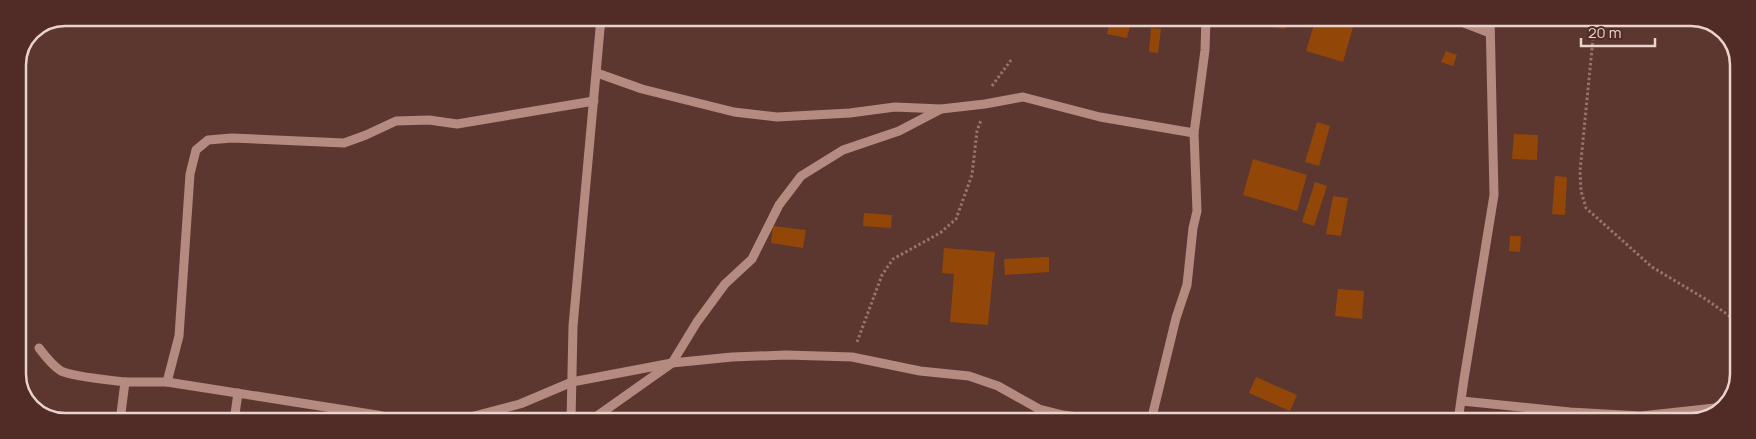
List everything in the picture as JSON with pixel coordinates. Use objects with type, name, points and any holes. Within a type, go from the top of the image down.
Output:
[{"type":"street","points":[[571,413],[573,326],[600,26]]},
{"type":"street","points":[[1153,413],[1176,318],[1187,285],[1192,228],[1197,211],[1194,133],[1205,50],[1206,26]]},
{"type":"street","points":[[1472,26],[1490,33]]},
{"type":"street","points":[[1460,413],[1494,195],[1490,26]]},
{"type":"street","points":[[597,73],[642,89],[734,112],[777,117],[850,113],[895,107],[941,109],[1023,97],[1100,117],[1194,133]]},
{"type":"street","points":[[167,382],[178,336],[190,174],[196,150],[208,140],[232,138],[344,143],[396,121],[429,120],[457,124],[594,101]]},
{"type":"street","points":[[601,413],[672,363],[725,284],[752,259],[779,205],[801,176],[843,150],[899,131],[941,109]]},
{"type":"street","points":[[39,348],[45,357],[62,371],[84,376],[125,382],[167,382],[364,413]]},
{"type":"street","points":[[486,413],[520,404],[572,382],[672,363],[732,356],[786,355],[852,357],[920,371],[970,376],[998,386],[1039,409],[1055,413]]},
{"type":"street","points":[[121,413],[125,382]]},
{"type":"street","points":[[235,413],[238,393]]},
{"type":"street","points":[[1462,401],[1588,413]]},
{"type":"street","points":[[1669,413],[1708,409]]},
{"type":"path","points":[[1594,26],[1580,171],[1581,191],[1586,208],[1652,267],[1707,300],[1730,316]]},
{"type":"path","points":[[852,357],[882,274],[893,259],[940,233],[956,219],[972,175],[977,132],[985,104],[990,90],[1011,60]]},
{"type":"building","points":[[1109,26],[1130,26],[1127,38],[1107,34]]},
{"type":"building","points":[[1266,26],[1286,26],[1285,29]]},
{"type":"building","points":[[1314,26],[1353,27],[1343,62],[1306,51]]},
{"type":"building","points":[[1151,28],[1161,29],[1158,53],[1149,52]]},
{"type":"building","points":[[1446,51],[1457,55],[1453,66],[1441,62]]},
{"type":"building","points":[[1317,122],[1330,126],[1319,166],[1305,162]]},
{"type":"building","points":[[1514,134],[1538,135],[1537,160],[1512,159]]},
{"type":"building","points":[[1253,159],[1307,175],[1297,211],[1243,195]]},
{"type":"building","points":[[1555,176],[1567,177],[1565,215],[1552,214]]},
{"type":"building","points":[[1315,182],[1327,186],[1314,226],[1302,222]]},
{"type":"building","points":[[1333,196],[1348,198],[1341,236],[1326,234]]},
{"type":"building","points":[[864,213],[892,215],[891,228],[863,226]]},
{"type":"building","points":[[773,226],[806,230],[803,248],[771,243]]},
{"type":"building","points":[[1510,236],[1521,236],[1520,252],[1509,251]]},
{"type":"building","points":[[944,248],[995,252],[988,325],[950,322],[954,274],[942,273]]},
{"type":"building","points":[[1049,257],[1049,272],[1005,275],[1004,259]]},
{"type":"building","points":[[1338,289],[1364,291],[1362,319],[1335,316]]},
{"type":"building","points":[[1256,377],[1297,395],[1290,411],[1249,393]]}]
